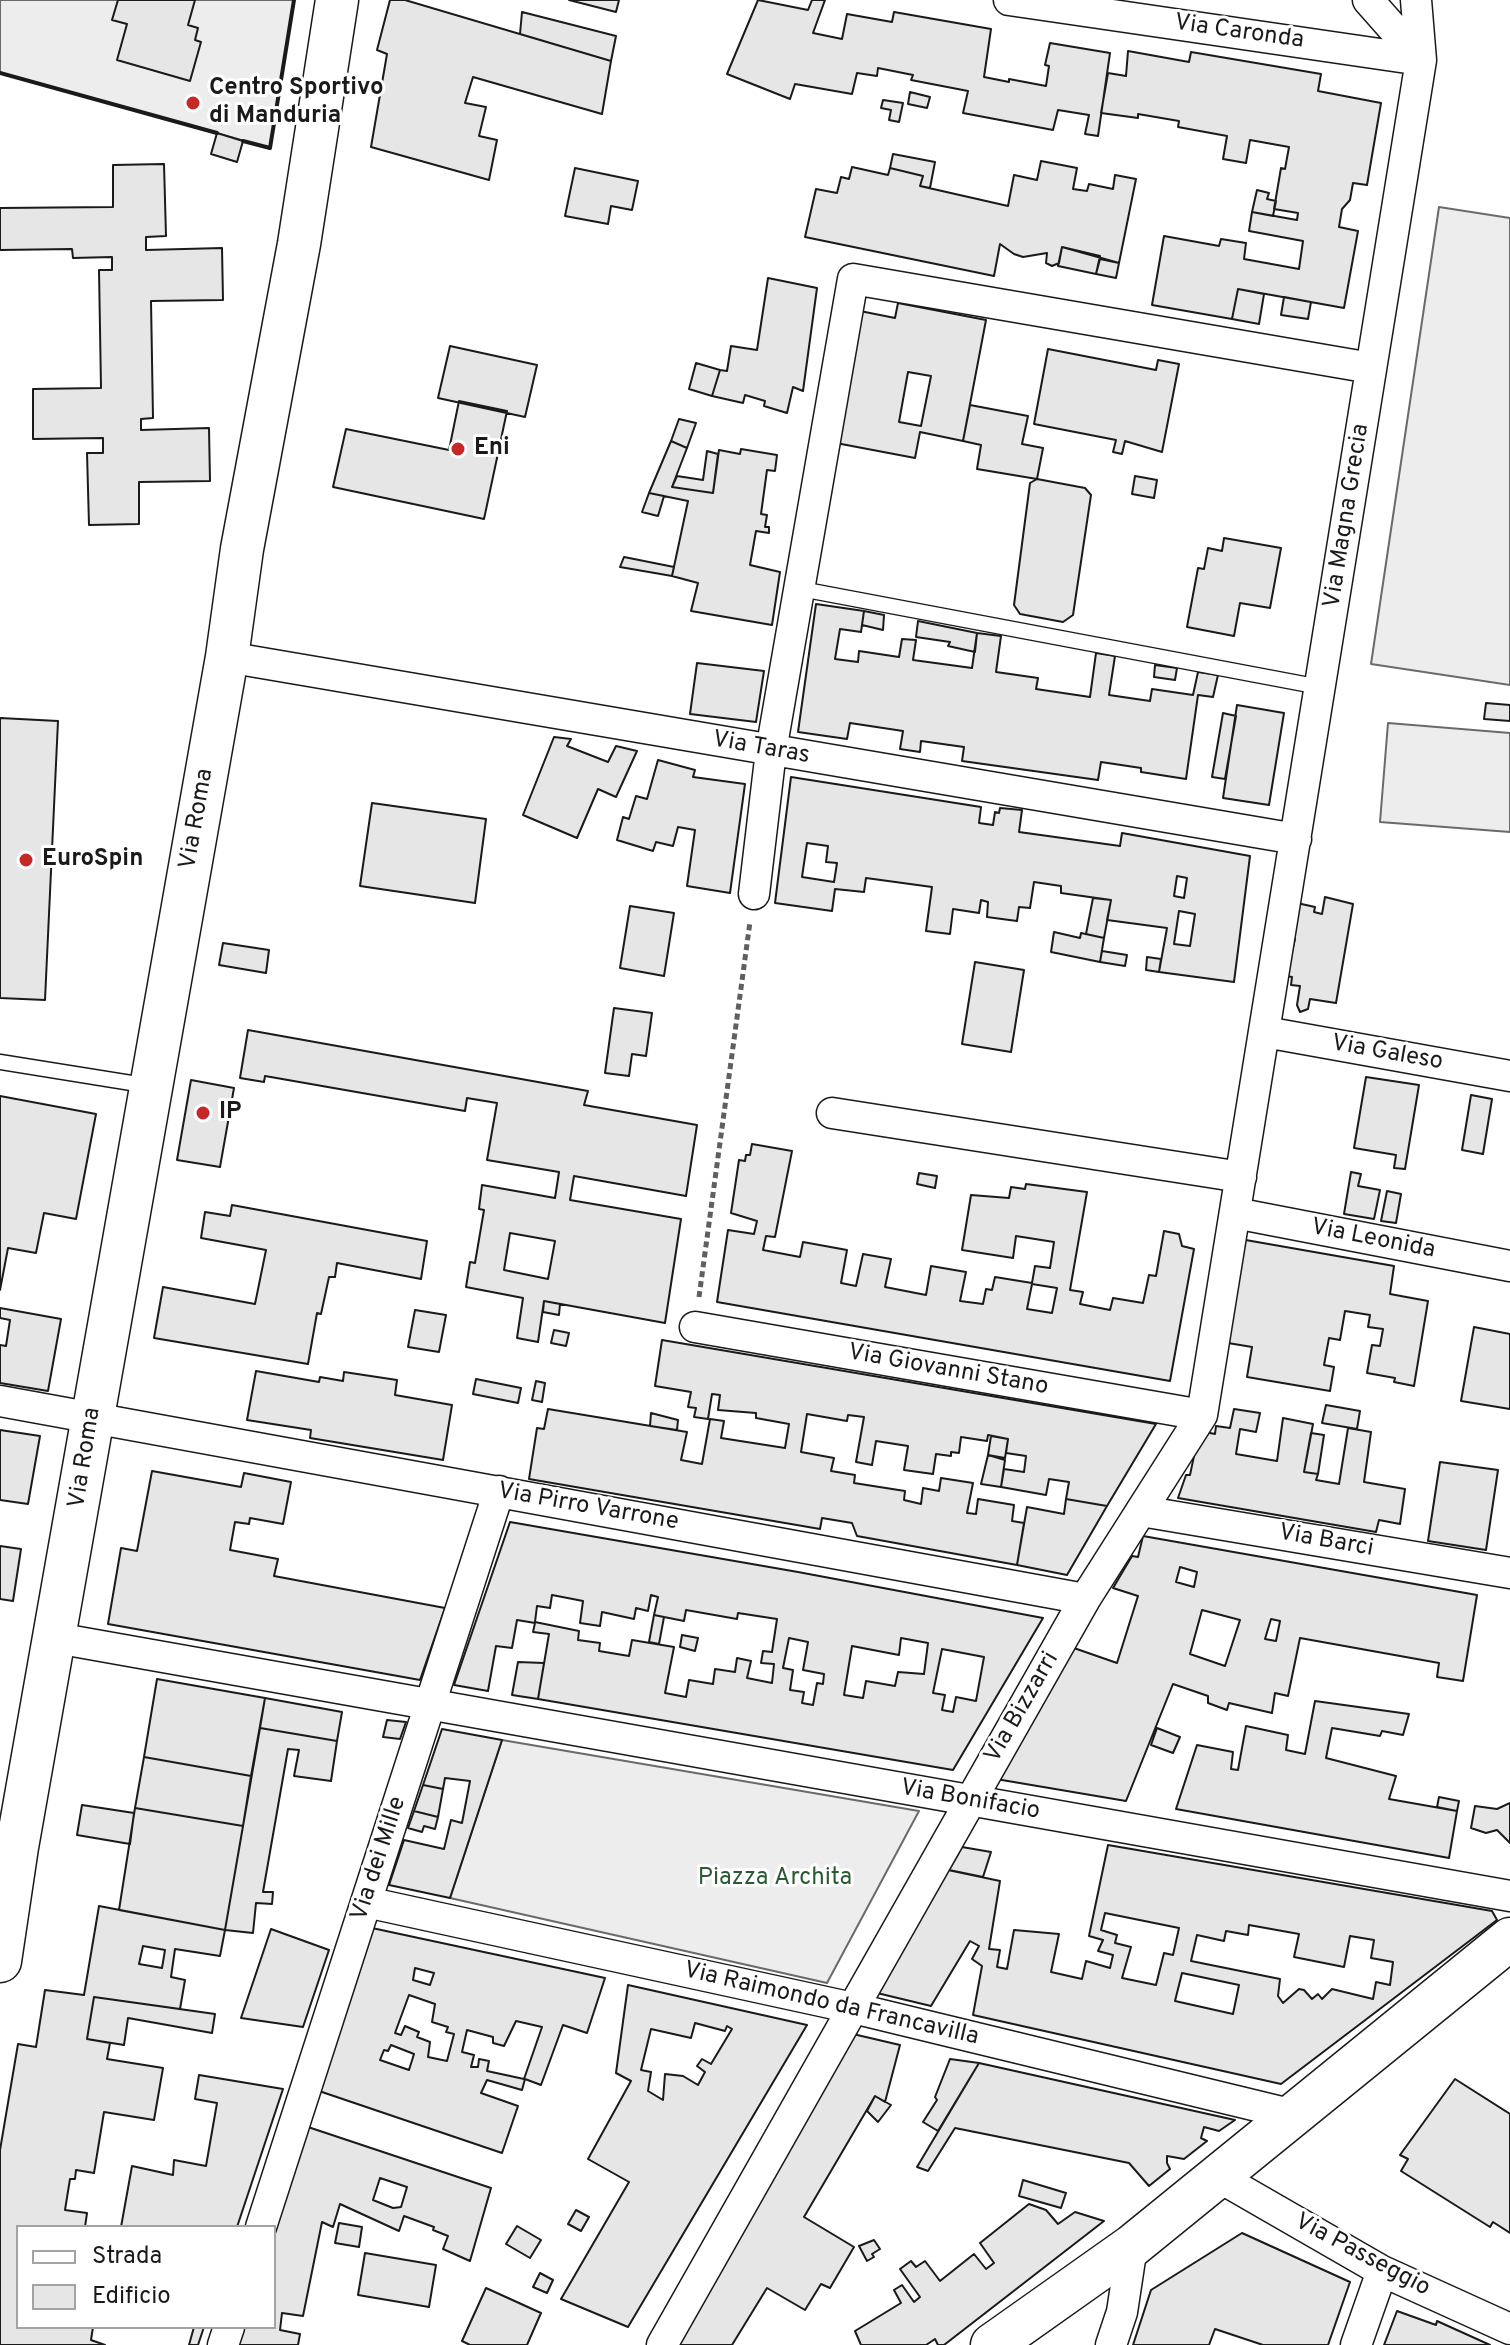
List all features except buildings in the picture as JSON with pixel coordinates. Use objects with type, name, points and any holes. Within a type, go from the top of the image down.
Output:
[{"type":"street","name":"Via Roma","points":[[0,1961],[92,1416],[227,657],[242,549],[299,244],[337,0]]},
{"type":"street","name":"Via Caronda","points":[[1009,0],[1421,60]]},
{"type":"street","points":[[1368,0],[1421,60]]},
{"type":"street","name":"Via Magna Grecia","points":[[1265,1032],[1421,60],[1416,0]]},
{"type":"street","points":[[754,894],[771,751],[853,279],[1371,368]]},
{"type":"street","name":"Via Taras","points":[[227,657],[1296,839]]},
{"type":"street","name":"Via Galeso","points":[[1265,1032],[1510,1076]]},
{"type":"street","name":"Via Bizzarri","points":[[662,2345],[1085,1599],[1202,1415],[1265,1032]]},
{"type":"street","points":[[832,1113],[1241,1177]]},
{"type":"street","name":"Via Leonida","points":[[1235,1213],[1510,1266]]},
{"type":"street","name":"Via Giovanni Stano","points":[[695,1327],[1202,1415]]},
{"type":"street","name":"Via Pirro Varrone","points":[[0,1401],[1085,1599]]},
{"type":"street","name":"Via dei Mille","points":[[262,2225],[499,1491]]},
{"type":"street","name":"Via Barci","points":[[1141,1511],[1510,1573]]},
{"type":"street","points":[[56,1638],[430,1705]]},
{"type":"street","name":"Via Bonifacio","points":[[430,1705],[1510,1896]]},
{"type":"street","name":"Via Raimondo da Francavilla","points":[[366,1902],[853,2008],[1294,2115]]},
{"type":"street","points":[[992,2345],[1132,2246],[1510,1939]]},
{"type":"street","name":"Via Passeggio","points":[[1217,2176],[1382,2271],[1510,2329]]},
{"type":"street","points":[[1111,2345],[1122,2312],[1132,2246]]},
{"type":"street","points":[[1356,2345],[1382,2271]]},
{"type":"lane","points":[[801,589],[1320,687]]},
{"type":"lane","points":[[0,1062],[151,1086]]},
{"type":"path","points":[[695,1327],[754,894]]},
{"type":"shaded area","name":"Centro Sportivo di Manduria","points":[[0,0],[294,0],[270,148],[0,73]]},
{"type":"shaded area","points":[[1439,207],[1510,218],[1510,685],[1371,664]]},
{"type":"shaded area","points":[[1388,723],[1510,733],[1510,832],[1380,822]]},
{"type":"shaded area","name":"Piazza Archita","points":[[502,1740],[919,1811],[827,1983],[450,1898]]},
{"type":"wall","points":[[243,141],[270,148],[294,0]]},
{"type":"wall","points":[[0,73],[217,133]]},
{"type":"place","name":"Centro Sportivo di Manduria","points":[[193,103]]},
{"type":"place","name":"Eni","points":[[458,449]]},
{"type":"place","name":"EuroSpin","points":[[26,860]]},
{"type":"place","name":"IP","points":[[203,1113]]}]
